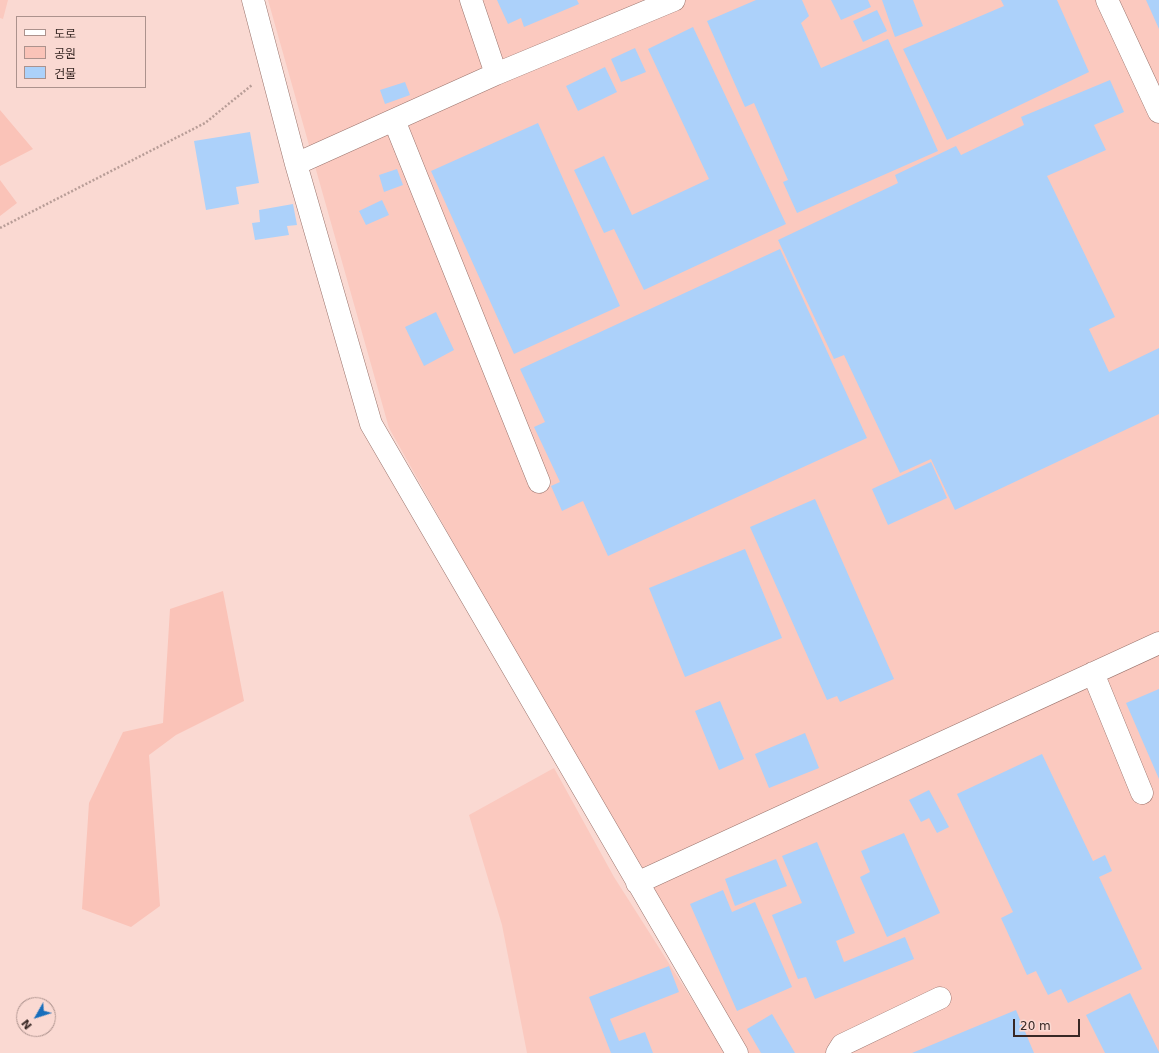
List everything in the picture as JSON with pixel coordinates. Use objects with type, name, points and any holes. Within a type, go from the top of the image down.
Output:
[{"type":"street","points":[[253,0],[296,164],[371,424],[737,1053]]},
{"type":"street","points":[[471,0],[496,74]]},
{"type":"street","points":[[296,164],[496,74],[674,0]]},
{"type":"street","points":[[1107,0],[1158,107]]},
{"type":"street","points":[[394,120],[539,482]]},
{"type":"street","points":[[637,883],[1159,643]]},
{"type":"street","points":[[1093,673],[1142,793]]},
{"type":"street","points":[[837,1053],[842,1045],[940,998]]},
{"type":"path","points":[[0,228],[205,123],[271,69]]},
{"type":"shaded area","points":[[0,0],[8,0],[3,19],[0,18]]},
{"type":"shaded area","points":[[268,0],[1159,0],[1159,1053],[747,1053],[629,856],[389,428]]},
{"type":"shaded area","points":[[554,768],[614,877],[726,1053],[527,1053],[502,925],[469,815]]},
{"type":"green space","points":[[0,110],[33,149],[0,166]]},
{"type":"green space","points":[[0,180],[17,203],[0,216]]},
{"type":"green space","points":[[223,591],[244,701],[176,735],[149,755],[160,906],[131,927],[82,909],[89,803],[123,732],[163,723],[170,609]]},
{"type":"building","points":[[497,0],[577,0],[579,4],[524,27],[521,18],[508,24]]},
{"type":"building","points":[[756,0],[802,0],[809,16],[801,23],[821,68],[888,39],[938,151],[797,213],[783,182],[788,180],[754,103],[745,107],[707,21]]},
{"type":"building","points":[[831,0],[868,0],[871,7],[841,20]]},
{"type":"building","points":[[882,0],[913,0],[923,26],[895,37]]},
{"type":"building","points":[[1001,0],[1057,0],[1089,72],[947,140],[903,49],[1004,6]]},
{"type":"building","points":[[1146,0],[1159,0],[1159,29]]},
{"type":"building","points":[[877,10],[887,31],[863,42],[853,21]]},
{"type":"building","points":[[693,27],[786,224],[644,290],[614,229],[604,233],[574,170],[604,156],[632,215],[709,179],[648,49]]},
{"type":"building","points":[[635,48],[646,72],[621,82],[611,59]]},
{"type":"building","points":[[605,67],[617,92],[578,111],[566,86]]},
{"type":"building","points":[[1110,80],[1124,112],[1094,125],[1106,150],[1047,176],[1115,317],[1089,329],[1109,372],[1159,348],[1159,414],[955,510],[931,459],[900,473],[844,355],[834,359],[778,240],[898,183],[895,175],[956,146],[961,155],[1024,125],[1021,117]]},
{"type":"building","points":[[405,82],[410,95],[385,104],[380,90]]},
{"type":"building","points":[[538,123],[620,306],[514,354],[431,171]]},
{"type":"building","points":[[250,132],[259,183],[236,187],[239,204],[206,210],[194,141]]},
{"type":"building","points":[[397,169],[403,185],[384,192],[379,175]]},
{"type":"building","points":[[382,200],[389,215],[366,225],[359,211]]},
{"type":"building","points":[[293,204],[297,225],[287,226],[289,235],[255,240],[252,223],[260,222],[259,210]]},
{"type":"building","points":[[780,249],[867,438],[608,556],[583,501],[562,511],[551,486],[560,482],[534,427],[545,422],[520,369]]},
{"type":"building","points":[[436,312],[454,350],[424,366],[405,327]]},
{"type":"building","points":[[931,462],[947,498],[888,525],[872,489]]},
{"type":"building","points":[[815,499],[894,679],[840,702],[837,696],[827,700],[750,527]]},
{"type":"building","points":[[745,549],[782,638],[685,677],[649,588]]},
{"type":"building","points":[[1159,689],[1159,779],[1126,703]]},
{"type":"building","points":[[720,701],[744,759],[719,770],[695,711]]},
{"type":"building","points":[[805,733],[819,768],[769,788],[755,754]]},
{"type":"building","points":[[1042,754],[1093,861],[1105,855],[1112,871],[1099,877],[1142,969],[1068,1003],[1061,989],[1048,995],[1036,971],[1027,975],[1001,918],[1013,912],[957,794]]},
{"type":"building","points":[[929,790],[949,827],[937,833],[929,818],[921,822],[909,800]]},
{"type":"building","points":[[904,833],[940,913],[887,937],[860,877],[870,872],[861,851]]},
{"type":"building","points":[[817,842],[855,933],[836,941],[844,962],[905,937],[914,959],[815,999],[806,977],[798,979],[772,915],[802,903],[782,856]]},
{"type":"building","points":[[776,859],[787,886],[735,906],[725,879]]},
{"type":"building","points":[[723,890],[732,912],[755,902],[792,987],[737,1011],[690,904]]},
{"type":"building","points":[[669,966],[679,992],[610,1019],[619,1041],[645,1032],[653,1053],[611,1053],[589,997]]},
{"type":"building","points":[[1130,993],[1159,1053],[1105,1053],[1086,1015]]},
{"type":"building","points":[[1016,1010],[1034,1053],[912,1053]]},
{"type":"building","points":[[772,1014],[795,1053],[761,1053],[747,1029]]}]
